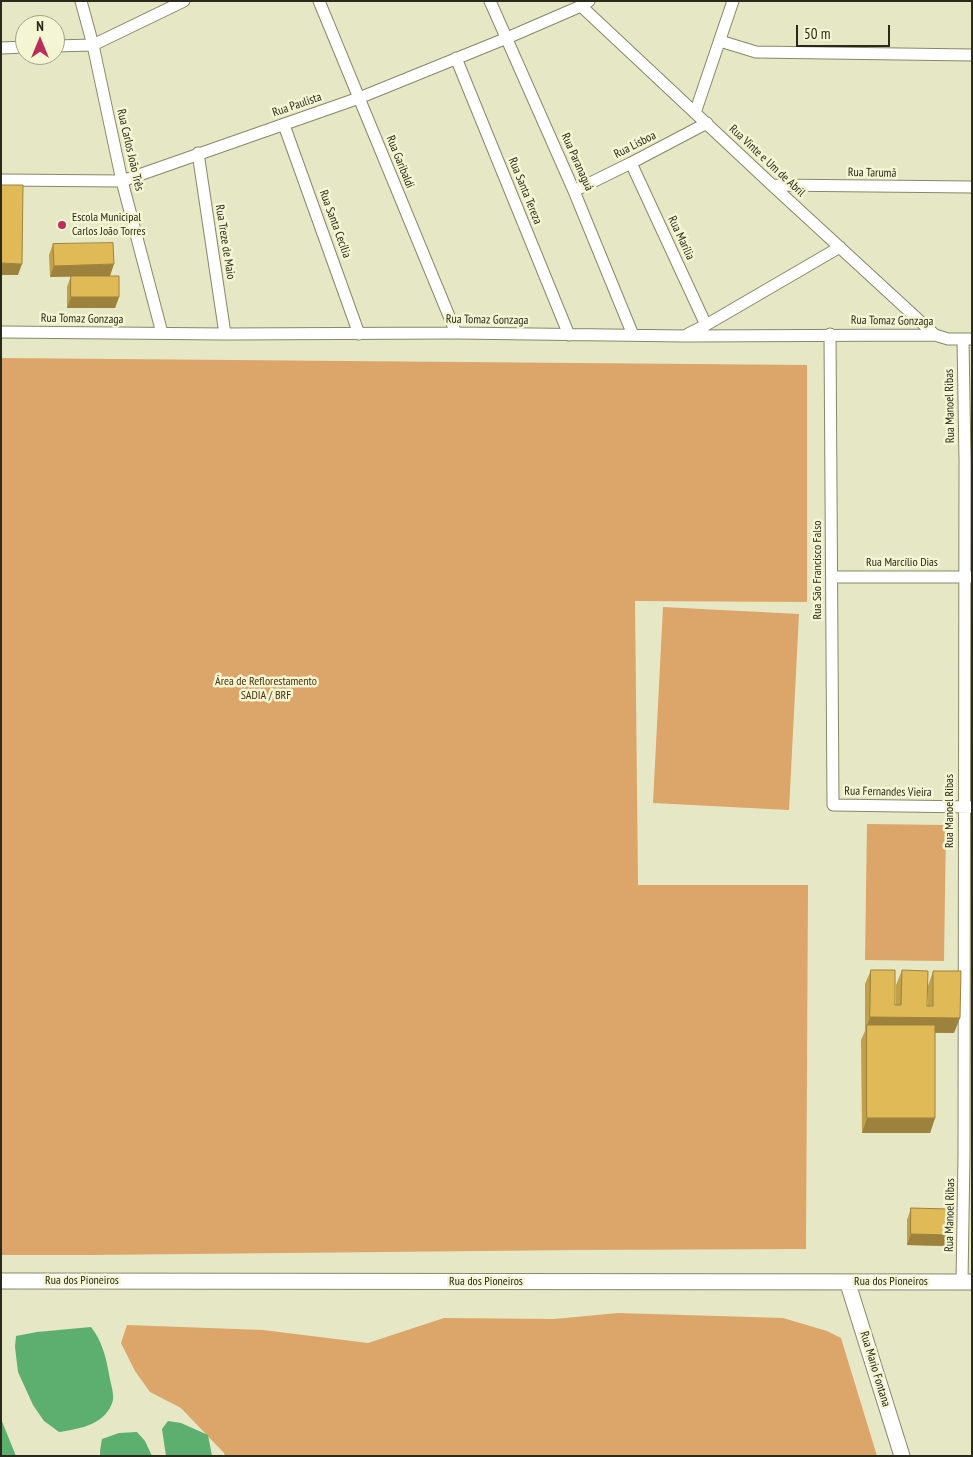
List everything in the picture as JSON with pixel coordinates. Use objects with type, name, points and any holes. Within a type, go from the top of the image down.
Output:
[{"type":"main road","name":"Rua dos Pioneiros","points":[[1,1281],[967,1282]]},
{"type":"main road","name":"Rua Mario Fontana","points":[[846,1282],[902,1456]]},
{"type":"street","name":"Rua Carlos João Três","points":[[81,1],[93,45],[122,180],[162,333]]},
{"type":"street","points":[[65,46],[93,45],[184,1]]},
{"type":"street","name":"Rua Paranaguá","points":[[490,1],[574,191],[633,335]]},
{"type":"street","points":[[695,113],[734,1]]},
{"type":"street","name":"Rua Garibaldi","points":[[322,2],[359,98],[456,333]]},
{"type":"street","name":"Rua Paulista","points":[[1,180],[122,180],[359,98],[585,4]]},
{"type":"street","name":"Rua Vinte e Um de Abril","points":[[585,4],[695,113],[935,335]]},
{"type":"street","points":[[720,41],[756,52],[972,55]]},
{"type":"street","points":[[1,48],[15,47]]},
{"type":"street","name":"Rua Santa Tereza","points":[[456,58],[569,335]]},
{"type":"street","name":"Rua Lisboa","points":[[574,191],[707,123]]},
{"type":"street","name":"Rua Santa Cecília","points":[[284,125],[359,334]]},
{"type":"street","name":"Rua Treze de Maio","points":[[198,153],[225,334]]},
{"type":"street","name":"Rua Marília","points":[[630,163],[706,325]]},
{"type":"street","name":"Rua Tarumã","points":[[772,185],[972,188]]},
{"type":"street","points":[[685,336],[840,247]]},
{"type":"street","name":"Rua Tomaz Gonzaga","points":[[1,332],[225,334],[456,333],[685,336],[830,334],[935,335],[948,339],[967,339]]},
{"type":"street","name":"Rua São Francisco Falso","points":[[830,334],[833,805]]},
{"type":"street","name":"Rua Manoel Ribas","points":[[967,339],[967,1282]]},
{"type":"street","name":"Rua Marcílio Dias","points":[[832,577],[968,577]]},
{"type":"street","name":"Rua Fernandes Vieira","points":[[833,805],[968,807]]},
{"type":"green space","name":"Área de Reflorestamento SADIA / BRF","points":[[1,358],[807,365],[807,602],[635,601],[638,885],[808,885],[806,1249],[1,1255]]},
{"type":"green space","points":[[663,607],[799,614],[789,810],[653,803]]},
{"type":"green space","points":[[867,824],[946,825],[944,961],[865,960]]},
{"type":"green space","points":[[618,1313],[783,1318],[827,1331],[841,1338],[877,1456],[225,1456],[181,1408],[150,1392],[135,1371],[121,1343],[127,1325],[263,1330],[368,1343],[444,1318],[554,1319]]},
{"type":"shaded area","points":[[91,1327],[105,1355],[113,1400],[110,1408],[99,1420],[84,1427],[59,1432],[44,1421],[33,1405],[18,1372],[15,1347],[16,1336]]},
{"type":"shaded area","points":[[1,1419],[16,1456],[1,1456]]},
{"type":"shaded area","points":[[168,1421],[181,1423],[208,1435],[212,1456],[166,1456],[162,1429]]},
{"type":"shaded area","points":[[137,1432],[145,1441],[152,1456],[100,1456],[102,1439],[119,1433]]},
{"type":"building","points":[[1,185],[23,185],[22,264],[1,263]]},
{"type":"building","points":[[113,243],[114,264],[54,266],[53,244]]},
{"type":"building","points":[[71,276],[119,276],[119,297],[71,297]]},
{"type":"building","points":[[871,970],[895,970],[895,1005],[901,1005],[902,970],[928,971],[927,1006],[933,1006],[933,971],[961,971],[960,1018],[870,1017]]},
{"type":"building","points":[[867,1025],[935,1025],[935,1118],[867,1118]]},
{"type":"building","points":[[911,1208],[949,1209],[949,1235],[911,1234]]},
{"type":"place","name":"Escola Municipal Carlos João Torres","points":[[62,225]]}]
